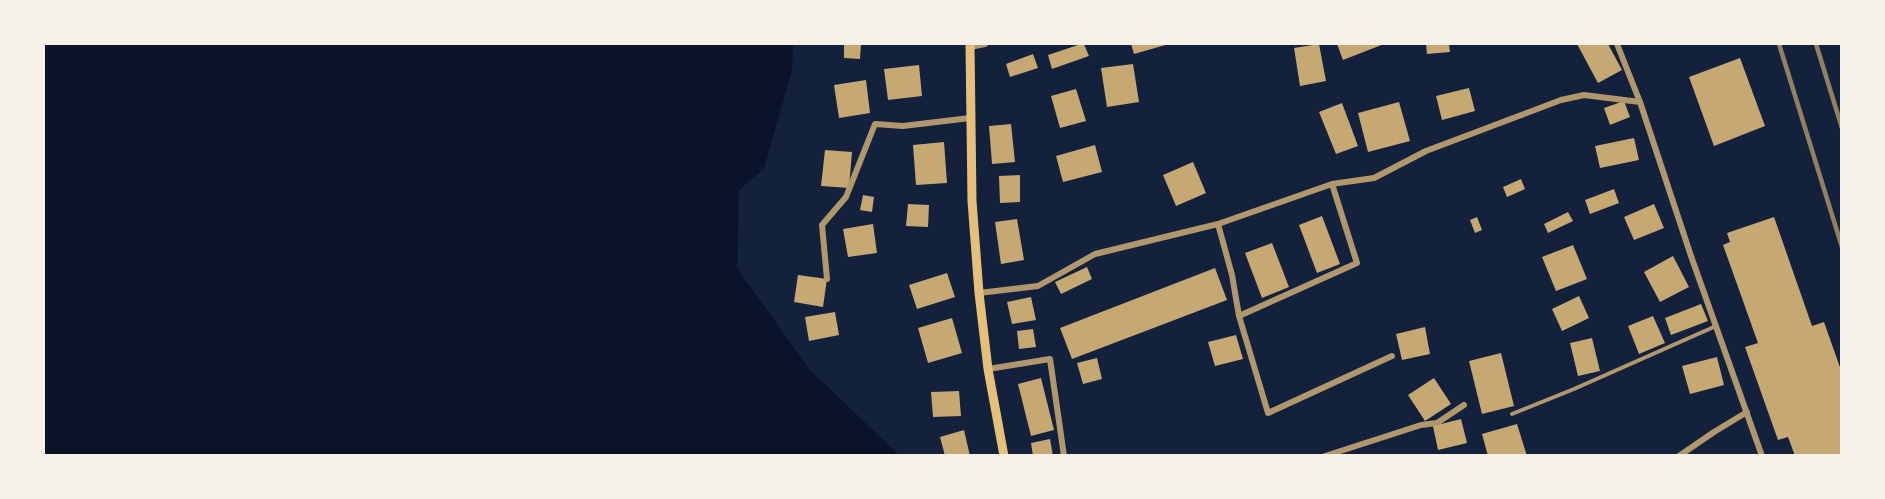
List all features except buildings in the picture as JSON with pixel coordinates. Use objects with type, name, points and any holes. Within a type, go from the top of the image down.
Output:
[{"type":"main road","points":[[970,45],[972,201],[979,293],[988,369],[1004,456]]},
{"type":"street","points":[[970,45],[985,44]]},
{"type":"street","points":[[1617,44],[1640,102],[1762,456]]},
{"type":"street","points":[[979,293],[1038,286],[1095,254],[1218,224],[1332,184],[1374,178],[1426,151],[1561,100],[1584,94],[1640,102]]},
{"type":"street","points":[[827,279],[822,225],[846,197],[875,124],[903,126],[970,118]]},
{"type":"street","points":[[1239,316],[1357,263],[1332,184]]},
{"type":"street","points":[[1218,224],[1233,275],[1239,316],[1268,413],[1392,356]]},
{"type":"street","points":[[988,369],[1050,359],[1064,456]]},
{"type":"street","points":[[1325,456],[1421,425],[1437,423],[1464,405]]},
{"type":"street","points":[[1678,456],[1747,412]]},
{"type":"lane","points":[[1512,414],[1716,326]]},
{"type":"water","points":[[44,44],[793,44],[792,70],[764,169],[739,190],[737,268],[810,370],[899,455],[44,455]]},
{"type":"railway","points":[[1779,44],[1842,247]]},
{"type":"railway","points":[[1816,44],[1842,128]]}]
